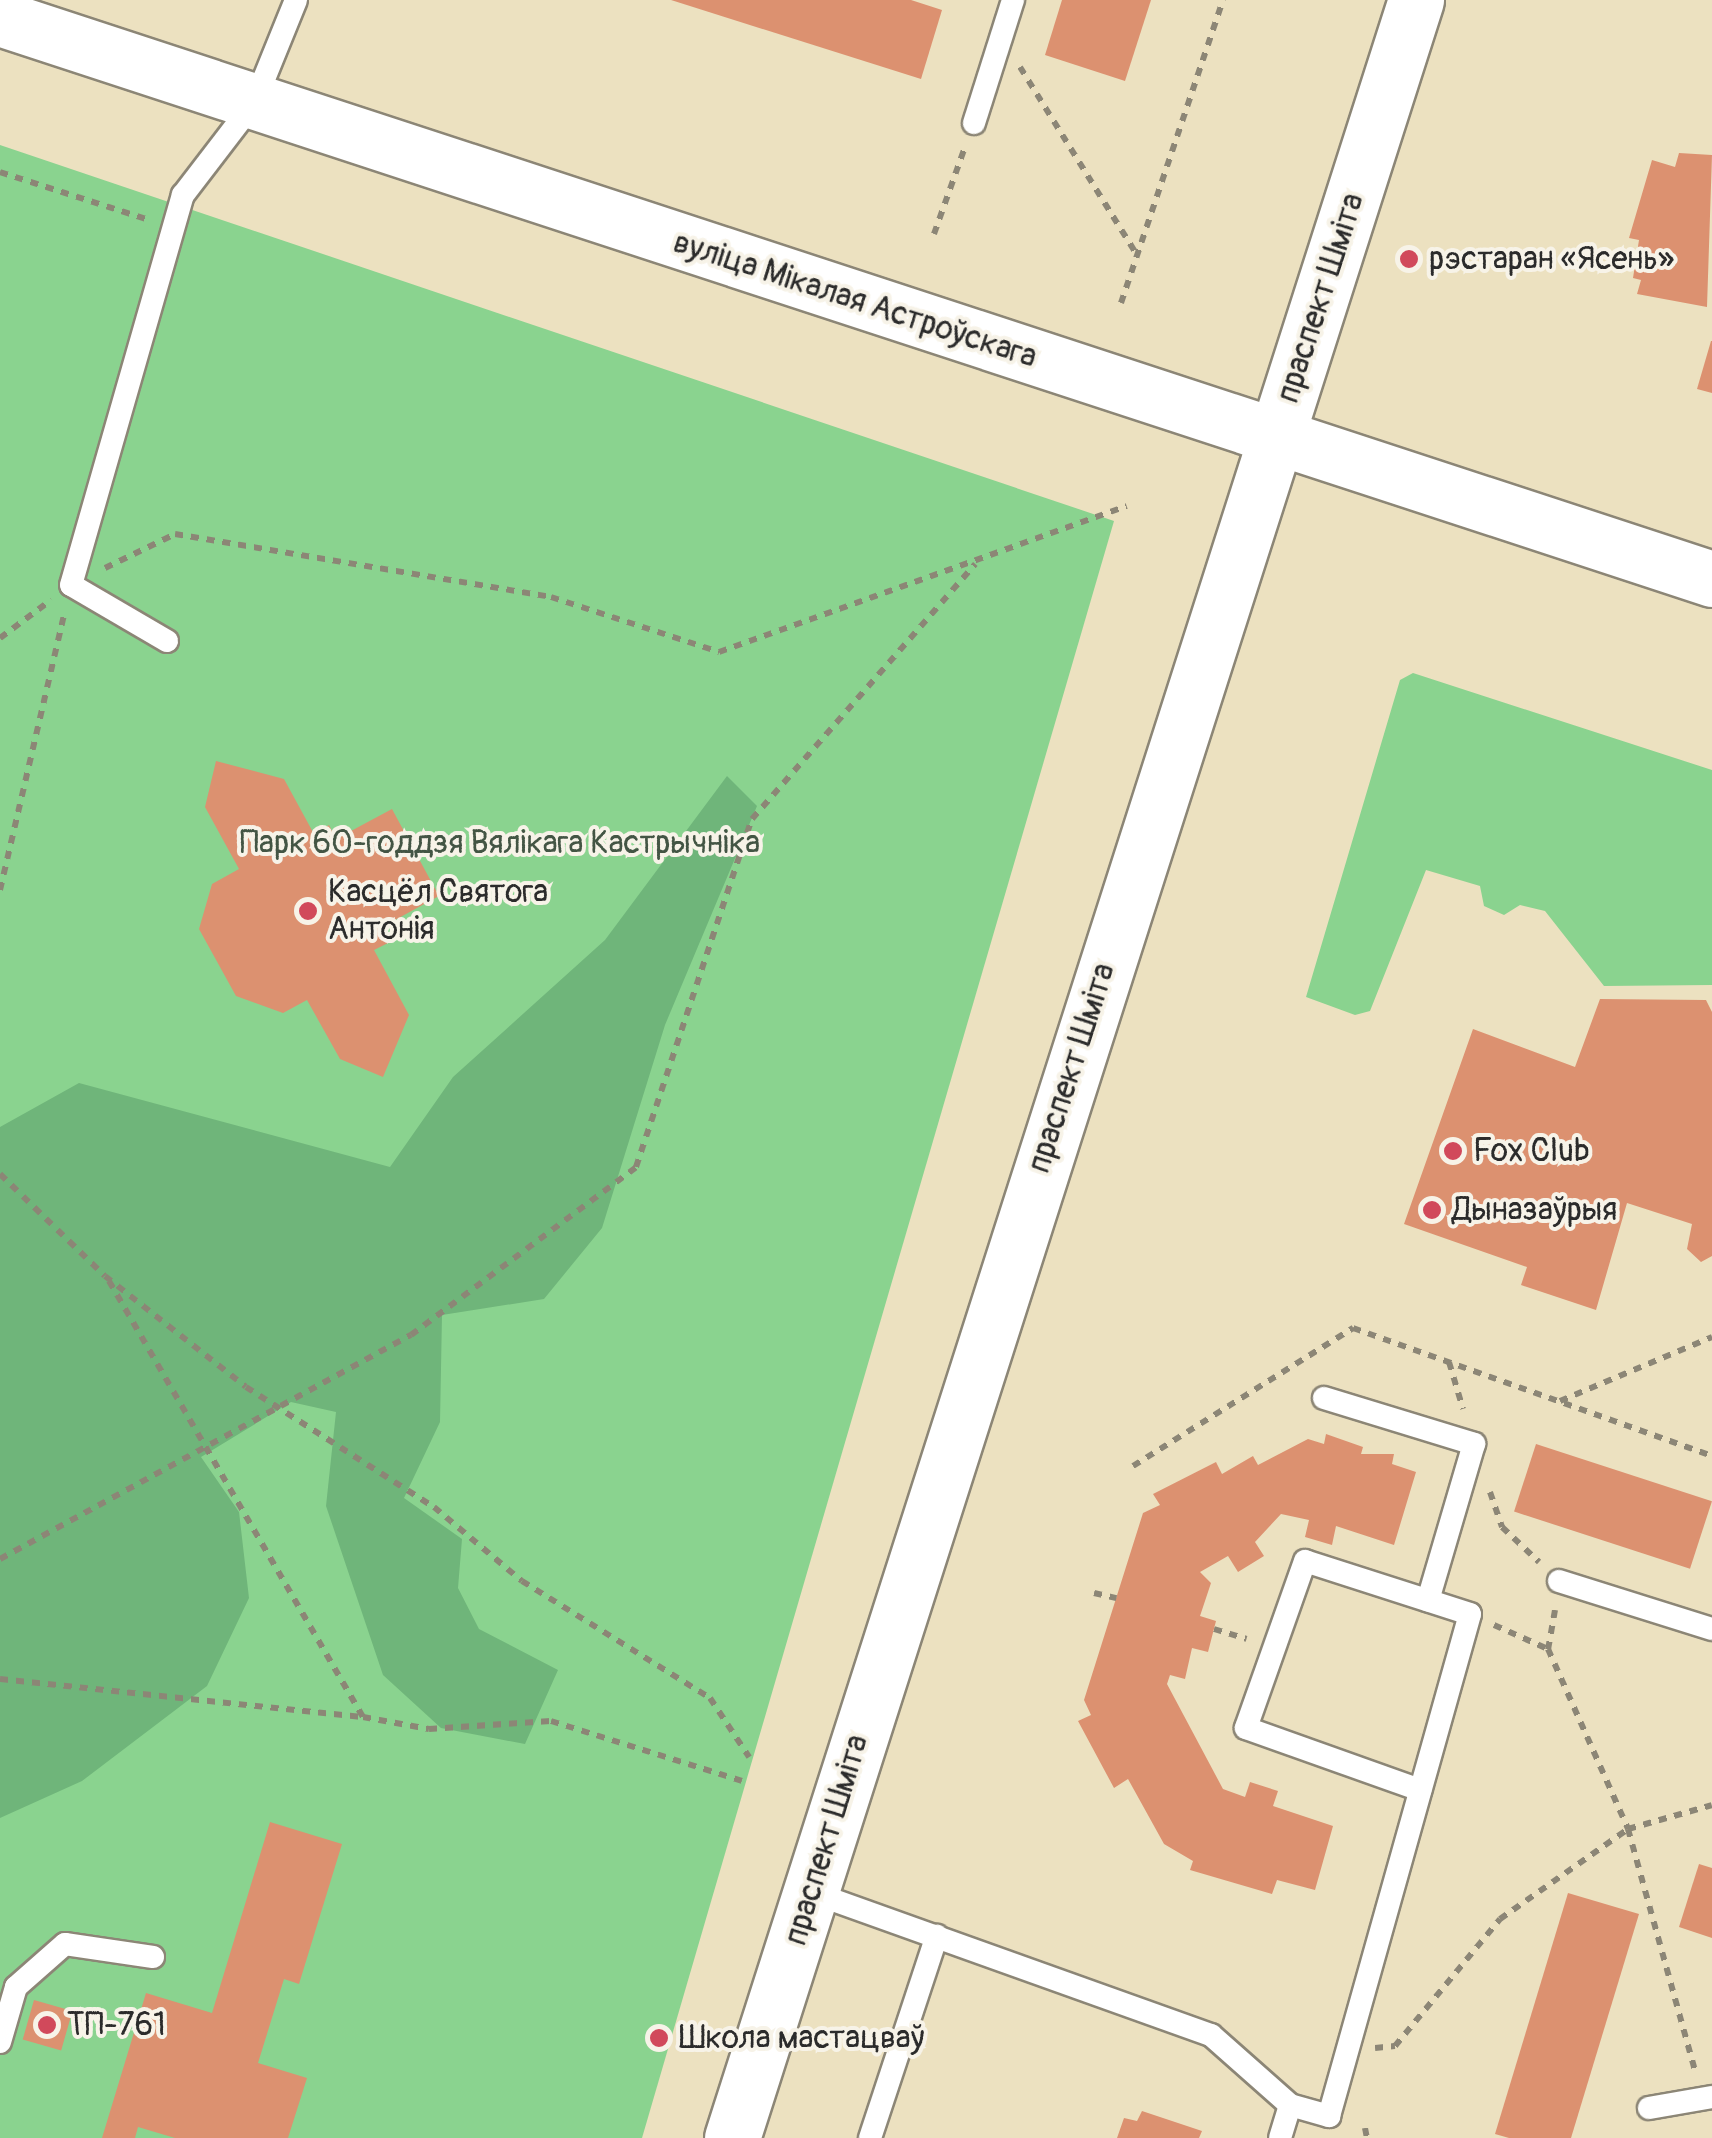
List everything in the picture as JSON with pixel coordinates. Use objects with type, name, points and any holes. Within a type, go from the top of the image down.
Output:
[{"type":"main road","name":"праспект Шміта","points":[[732,2138],[1416,0]]},
{"type":"main road","name":"вуліца Мікалая Астроўскага","points":[[0,18],[1712,580]]},
{"type":"lane","points":[[167,641],[71,585],[183,195],[255,101],[296,0]]},
{"type":"lane","points":[[974,123],[1010,1]]},
{"type":"lane","points":[[1324,1398],[1474,1444],[1428,1600]]},
{"type":"lane","points":[[811,1892],[1211,2034],[1290,2105],[1330,2116],[1470,1614],[1305,1560],[1246,1728],[1420,1790]]},
{"type":"lane","points":[[1559,1581],[1712,1629]]},
{"type":"lane","points":[[870,2138],[937,1936]]},
{"type":"lane","points":[[0,2042],[16,1986],[65,1944],[152,1957]]},
{"type":"lane","points":[[1648,2108],[1707,2098]]},
{"type":"lane","points":[[1280,2138],[1290,2105]]},
{"type":"path","points":[[1122,303],[1223,0]]},
{"type":"path","points":[[1001,36],[1138,255]]},
{"type":"path","points":[[934,234],[974,123]]},
{"type":"path","points":[[0,172],[172,228]]},
{"type":"path","points":[[0,638],[71,585],[175,534],[551,597],[719,652],[975,564],[1127,506]]},
{"type":"path","points":[[0,1560],[205,1444],[411,1335],[636,1166],[752,819],[975,564]]},
{"type":"path","points":[[0,890],[71,585]]},
{"type":"path","points":[[0,1174],[106,1276],[276,1406],[434,1508],[522,1581],[710,1698],[750,1757]]},
{"type":"path","points":[[106,1276],[363,1717]]},
{"type":"path","points":[[1558,1402],[1712,1338]]},
{"type":"path","points":[[1448,1362],[1502,1527],[1559,1581],[1548,1649],[1628,1829],[1707,2098]]},
{"type":"path","points":[[1094,1593],[1116,1598]]},
{"type":"path","points":[[1470,1614],[1548,1649]]},
{"type":"path","points":[[0,1680],[363,1717],[429,1729],[551,1720],[742,1780]]},
{"type":"path","points":[[1347,2051],[1395,2046],[1500,1919],[1628,1829],[1712,1805]]},
{"type":"path","points":[[1365,2128],[1367,2138]]},
{"type":"green space","name":"Парк 60-годдзя Вялікага Кастрычніка","points":[[0,145],[1114,521],[642,2138],[0,2138]]},
{"type":"green space","points":[[1413,673],[1712,770],[1712,985],[1604,986],[1545,911],[1520,905],[1504,915],[1484,906],[1480,886],[1426,870],[1370,1011],[1355,1015],[1306,997],[1400,680]]},
{"type":"green space","points":[[727,776],[757,806],[665,1025],[602,1228],[544,1299],[442,1315],[440,1422],[404,1498],[462,1539],[458,1588],[479,1629],[558,1670],[525,1744],[441,1728],[383,1675],[326,1506],[336,1412],[291,1402],[201,1457],[239,1512],[249,1598],[207,1686],[82,1781],[0,1818],[0,1127],[79,1083],[390,1167],[453,1077],[605,940]]},
{"type":"building","points":[[671,0],[911,0],[942,10],[921,79]]},
{"type":"building","points":[[1062,0],[1151,0],[1125,81],[1045,55]]},
{"type":"building","points":[[1679,153],[1712,155],[1707,307],[1637,294],[1641,280],[1633,278],[1639,240],[1629,238],[1652,160],[1675,167]]},
{"type":"building","points":[[1712,341],[1712,393],[1697,389]]},
{"type":"building","name":"Касцёл Святога Антонія","points":[[216,761],[284,779],[314,834],[329,825],[336,839],[392,809],[439,896],[384,926],[392,941],[374,950],[409,1015],[383,1077],[340,1059],[307,1000],[283,1013],[236,996],[199,929],[212,884],[239,869],[205,807]]},
{"type":"building","points":[[1600,999],[1706,1000],[1712,1012],[1712,1256],[1701,1262],[1687,1249],[1692,1224],[1627,1203],[1596,1310],[1521,1285],[1527,1267],[1404,1224],[1473,1029],[1575,1067]]},
{"type":"building","points":[[1326,1434],[1363,1447],[1361,1454],[1394,1454],[1392,1464],[1416,1472],[1394,1545],[1336,1526],[1332,1545],[1305,1537],[1309,1520],[1281,1514],[1255,1542],[1264,1556],[1238,1572],[1228,1556],[1200,1572],[1211,1583],[1200,1616],[1216,1621],[1208,1652],[1192,1648],[1185,1679],[1170,1675],[1167,1684],[1223,1789],[1245,1797],[1250,1782],[1278,1791],[1273,1806],[1333,1826],[1315,1890],[1277,1880],[1272,1894],[1190,1870],[1193,1861],[1164,1844],[1128,1779],[1114,1788],[1078,1721],[1091,1715],[1084,1700],[1143,1513],[1160,1505],[1153,1494],[1216,1462],[1222,1474],[1253,1456],[1258,1465],[1308,1439],[1324,1444]]},
{"type":"building","points":[[1536,1444],[1712,1501],[1690,1569],[1514,1512]]},
{"type":"building","points":[[270,1822],[342,1844],[299,1984],[284,1979],[258,2063],[307,2078],[288,2138],[175,2138],[138,2127],[135,2138],[102,2138],[146,1993],[212,2013]]},
{"type":"building","points":[[1699,1864],[1712,1868],[1712,1938],[1679,1927]]},
{"type":"building","points":[[1568,1893],[1639,1914],[1571,2138],[1509,2138],[1495,2134]]},
{"type":"building","name":"ТП-761","points":[[34,2000],[72,2011],[61,2050],[23,2039]]},
{"type":"building","points":[[1142,2111],[1202,2131],[1199,2138],[1117,2138],[1124,2118],[1137,2121]]},
{"type":"place","name":"рэстаран «Ясень»","points":[[1409,259]]},
{"type":"place","name":"Касцёл Святога Антонія","points":[[308,911]]},
{"type":"place","name":"Fox Club","points":[[1453,1151]]},
{"type":"place","name":"Дыназаўрыя","points":[[1432,1210]]},
{"type":"place","name":"ТП-761","points":[[47,2025]]},
{"type":"place","name":"Школа мастацваў","points":[[659,2038]]}]
